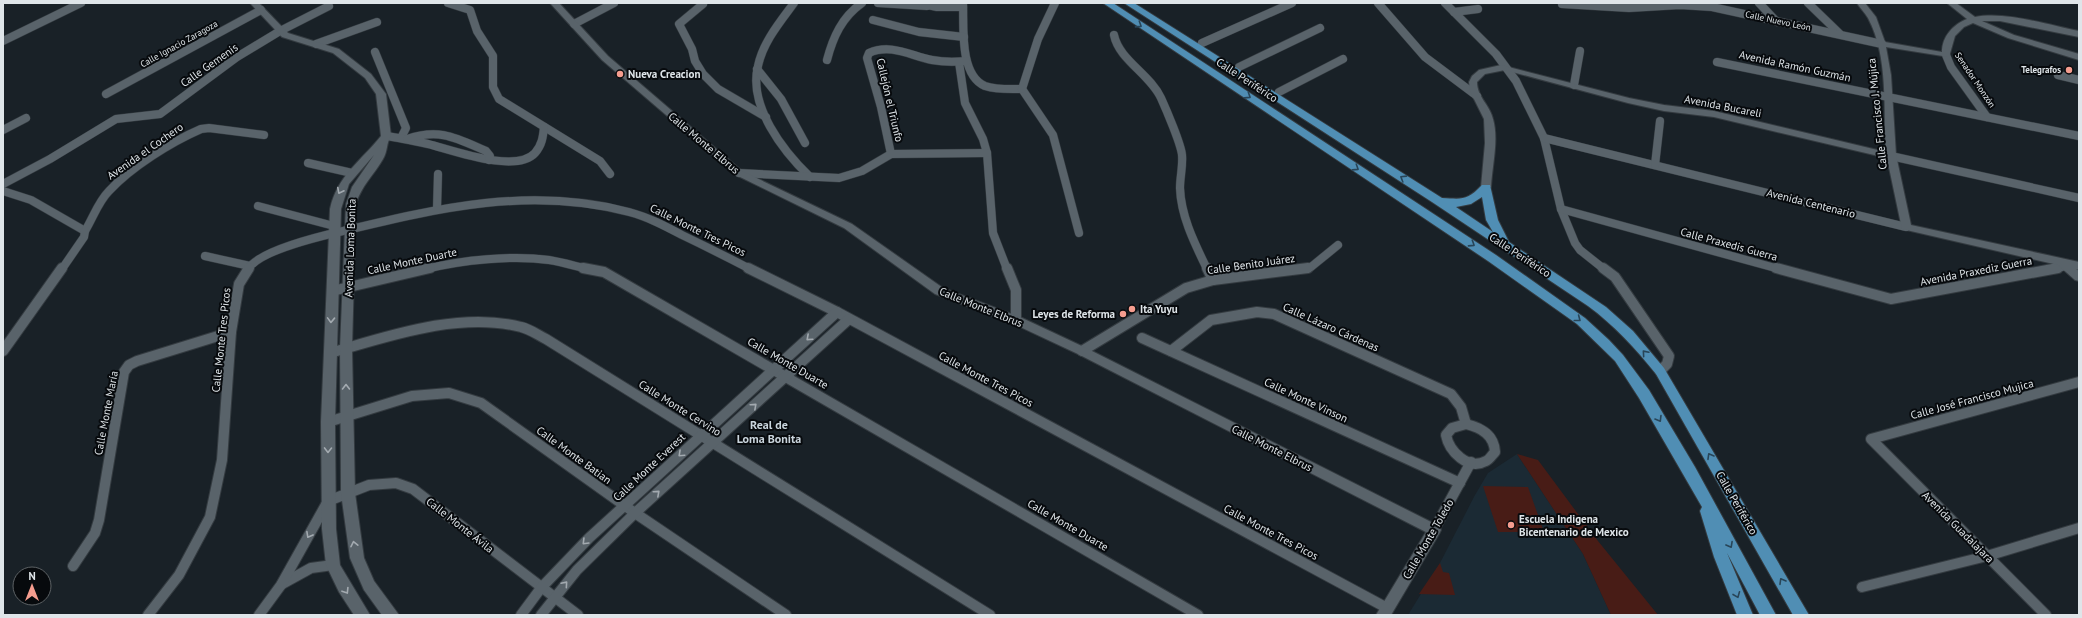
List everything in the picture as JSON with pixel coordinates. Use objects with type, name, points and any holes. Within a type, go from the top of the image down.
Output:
[{"type":"highway","name":"Calle Periférico","points":[[1107,3],[1492,258],[1581,321],[1619,358],[1632,374],[1702,492],[1768,615]]},
{"type":"highway","name":"Calle Periférico","points":[[1128,3],[1323,129],[1436,199],[1603,310],[1635,341],[1660,371],[1801,615]]},
{"type":"highway","points":[[1171,31],[1186,34],[1202,43],[1317,116],[1323,129]]},
{"type":"highway","points":[[1436,199],[1454,204],[1468,203],[1486,187],[1495,227],[1508,247]]},
{"type":"highway","points":[[1702,492],[1721,557],[1745,615]]},
{"type":"main road","points":[[258,6],[280,31],[291,37],[316,44],[347,58],[376,85],[381,94],[385,138]]},
{"type":"main road","name":"Avenida Loma Bonita","points":[[362,615],[344,587],[333,565],[328,530],[328,422],[334,230],[337,196],[352,173],[385,138]]},
{"type":"main road","name":"Avenida Loma Bonita","points":[[385,138],[383,149],[352,194],[346,348],[346,417],[348,493],[357,558],[369,585],[391,615]]},
{"type":"street","points":[[3,41],[81,3]]},
{"type":"street","points":[[448,3],[462,6],[470,10],[477,31],[493,56],[493,87],[496,95],[504,102],[600,161],[610,174]]},
{"type":"street","name":"Calle Monte Elbrus","points":[[554,3],[605,58],[739,173],[848,226],[939,291],[1016,320],[1082,351],[1434,530]]},
{"type":"street","points":[[574,24],[614,3]]},
{"type":"street","points":[[794,3],[769,39],[757,69],[757,88],[771,131],[783,150],[810,177]]},
{"type":"street","points":[[827,60],[840,27],[853,9],[862,3]]},
{"type":"street","points":[[878,3],[906,6],[963,5],[965,103],[983,139],[987,153],[993,232],[1016,290],[1016,320]]},
{"type":"street","points":[[1022,89],[1038,40],[1055,3]]},
{"type":"street","points":[[1202,43],[1292,3]]},
{"type":"street","points":[[1378,3],[1425,57],[1477,96]]},
{"type":"street","points":[[1445,3],[1483,40],[1516,81],[1544,138],[1561,209],[1575,243],[1580,250],[1616,277],[1669,356],[1666,364],[1660,371]]},
{"type":"street","points":[[1759,3],[1777,22]]},
{"type":"street","points":[[1808,3],[1840,34]]},
{"type":"street","name":"Calle Francisco J. Mújica","points":[[1861,3],[1870,14],[1882,44],[1888,96],[1891,156],[1906,227]]},
{"type":"street","points":[[1951,3],[1972,20],[1994,29],[2079,57]]},
{"type":"street","points":[[703,4],[679,24],[690,43],[698,68],[718,89],[766,117]]},
{"type":"street","name":"Calle Nuevo León","points":[[1562,4],[1609,7],[1680,4],[1710,5],[1777,22],[1882,44],[1946,55]]},
{"type":"street","name":"Calle Ignacio Zaragoza","points":[[106,94],[258,6]]},
{"type":"street","name":"Calle Gemenis","points":[[3,184],[121,117],[153,117],[160,114],[237,57],[280,31],[329,6]]},
{"type":"street","points":[[1454,12],[1478,8]]},
{"type":"street","points":[[1972,20],[1997,18],[2079,34]]},
{"type":"street","points":[[872,20],[919,32],[964,37]]},
{"type":"street","name":"Senador Monzón","points":[[1972,20],[1948,38],[1945,45],[1946,55],[1951,67],[1987,117]]},
{"type":"street","points":[[316,44],[376,22]]},
{"type":"street","points":[[1239,67],[1320,28]]},
{"type":"street","points":[[1114,35],[1116,46],[1151,82],[1160,96],[1182,154],[1180,189],[1192,239],[1213,280]]},
{"type":"street","name":"Callejón el Triunfo","points":[[891,154],[881,107],[868,64],[867,58],[869,53],[878,49],[886,49],[932,60],[963,62]]},
{"type":"street","points":[[375,52],[406,128],[404,139]]},
{"type":"street","points":[[1574,85],[1580,52]]},
{"type":"street","points":[[1279,92],[1343,59]]},
{"type":"street","points":[[963,62],[975,78],[986,88],[1009,91],[1022,89]]},
{"type":"street","name":"Avenida Ramón Guzmán","points":[[1717,62],[2079,136]]},
{"type":"street","name":"Avenida Bucareli","points":[[1486,187],[1490,128],[1483,105],[1477,96],[1473,83],[1475,78],[1481,73],[1496,68],[1505,67],[1648,104],[1714,114],[1891,156],[2079,198]]},
{"type":"street","points":[[757,69],[782,99],[805,143]]},
{"type":"street","points":[[2058,75],[2079,80]]},
{"type":"street","points":[[1022,89],[1053,135],[1079,233]]},
{"type":"street","points":[[3,130],[26,118]]},
{"type":"street","points":[[1655,165],[1660,121]]},
{"type":"street","points":[[385,138],[404,139],[489,160],[515,162],[530,156],[542,145],[544,139],[544,127]]},
{"type":"street","name":"Avenida el Cochero","points":[[3,352],[84,237],[85,231],[108,193],[114,186],[194,131],[209,128],[264,135]]},
{"type":"street","points":[[404,139],[427,132],[441,132],[486,151],[490,156],[489,160]]},
{"type":"street","name":"Avenida Centenario","points":[[1544,138],[1906,227],[2063,264],[2079,266]]},
{"type":"street","points":[[739,173],[828,178],[852,175],[891,154],[987,153]]},
{"type":"street","points":[[308,163],[352,173]]},
{"type":"street","points":[[437,209],[438,174]]},
{"type":"street","points":[[3,190],[31,200],[85,231]]},
{"type":"street","name":"Calle Monte Tres Picos","points":[[148,615],[180,575],[210,517],[222,460],[231,332],[239,284],[250,266],[279,248],[334,230],[350,229],[437,209],[508,200],[574,202],[629,212],[650,219],[837,312],[1385,612]]},
{"type":"street","points":[[258,206],[334,230]]},
{"type":"street","name":"Calle Praxedis Guerra","points":[[1561,209],[1891,299]]},
{"type":"street","name":"Calle Benito Juárez","points":[[1082,351],[1186,288],[1213,280],[1293,271],[1310,267],[1338,245]]},
{"type":"street","points":[[206,256],[250,266]]},
{"type":"street","name":"Calle Monte Duarte","points":[[332,291],[445,264],[471,261],[523,259],[568,263],[604,272],[775,369],[1198,615]]},
{"type":"street","points":[[2063,264],[2079,277]]},
{"type":"street","name":"Avenida Praxediz Guerra","points":[[1891,299],[2063,264]]},
{"type":"street","name":"Calle Monte Everest","points":[[521,615],[541,588],[589,538],[837,312]]},
{"type":"street","name":"Calle Lázaro Cárdenas","points":[[1171,351],[1217,318],[1257,312],[1274,314],[1446,391],[1457,400],[1466,424]]},
{"type":"street","points":[[541,615],[554,597],[578,570],[635,514],[850,319]]},
{"type":"street","name":"Calle Monte Cervino","points":[[330,353],[387,336],[445,323],[491,323],[522,327],[546,340],[701,435],[990,615]]},
{"type":"street","name":"Calle Monte María","points":[[73,566],[90,543],[99,520],[124,372],[129,365],[137,361],[231,332]]},
{"type":"street","name":"Calle Monte Vinson","points":[[1142,338],[1460,483]]},
{"type":"street","name":"Calle José Francisco Mujica","points":[[1871,439],[2079,382]]},
{"type":"street","name":"Calle Monte Batian","points":[[328,422],[412,396],[449,393],[481,403],[635,514],[786,615]]},
{"type":"street","points":[[1466,424],[1481,429],[1488,434],[1495,446],[1492,457],[1487,461],[1472,462],[1456,456],[1446,444],[1445,437],[1447,432],[1452,427],[1466,424]]},
{"type":"street","name":"Avenida Guadalajara","points":[[1871,439],[2046,615]]},
{"type":"street","name":"Calle Monte Toledo","points":[[1385,612],[1434,530],[1472,462]]},
{"type":"street","name":"Calle Monte Ávila","points":[[328,501],[369,485],[396,483],[413,489],[578,615]]},
{"type":"street","points":[[259,615],[281,585],[328,501]]},
{"type":"street","points":[[1862,587],[1987,556],[2079,528]]},
{"type":"street","points":[[281,585],[311,568],[333,565]]},
{"type":"shaded area","name":"Escuela Indigena Bicentenario de Mexico","points":[[1517,454],[1583,554],[1611,615],[1408,615],[1440,563],[1488,473]]},
{"type":"shaded area","points":[[1517,454],[1538,460],[1598,541],[1658,615],[1611,615],[1583,554]]},
{"type":"shaded area","points":[[1483,486],[1528,487],[1544,532],[1498,532]]},
{"type":"shaded area","points":[[1440,563],[1443,572],[1449,573],[1455,595],[1419,594]]},
{"type":"place","name":"Telegrafos","points":[[2069,70]]},
{"type":"place","name":"Nueva Creacion","points":[[620,74]]},
{"type":"place","name":"Ita Yuyu","points":[[1132,309]]},
{"type":"place","name":"Leyes de Reforma","points":[[1123,314]]},
{"type":"place","name":"Escuela Indigena Bicentenario de Mexico","points":[[1511,525]]},
{"type":"district","name":"Real de Loma Bonita","points":[[769,432]]}]
